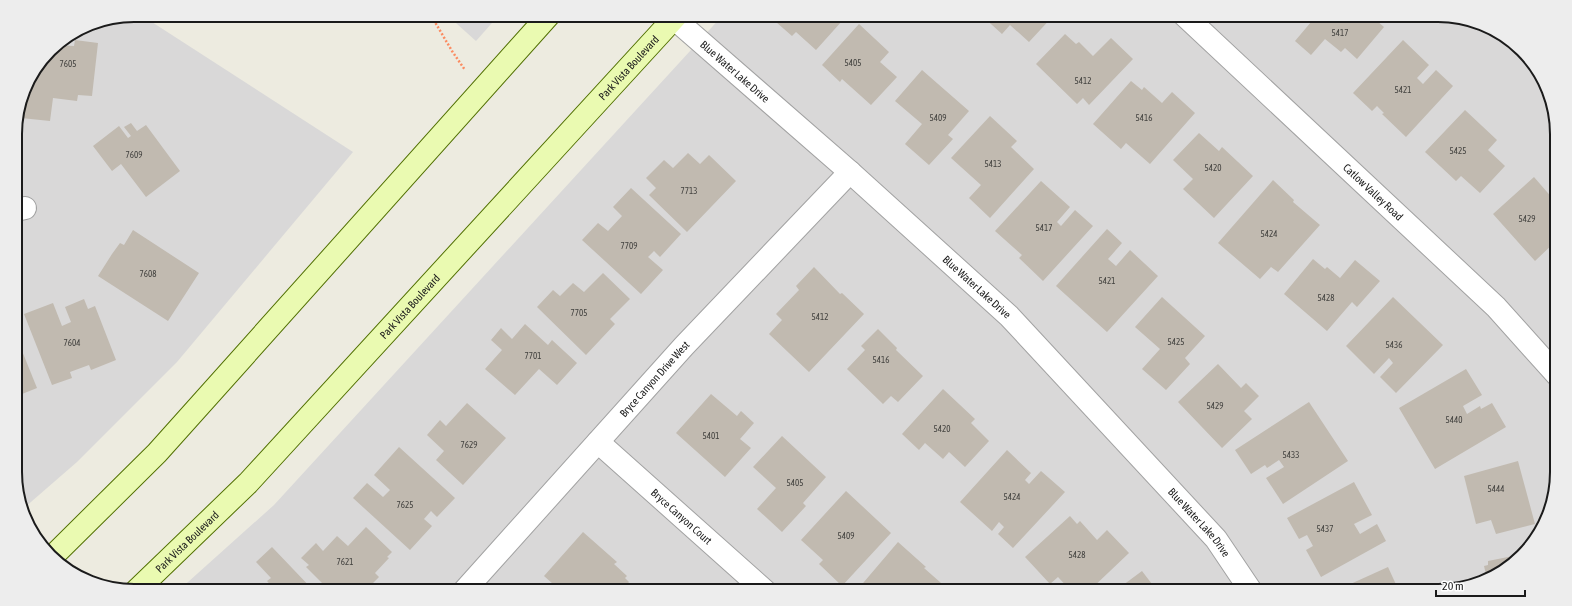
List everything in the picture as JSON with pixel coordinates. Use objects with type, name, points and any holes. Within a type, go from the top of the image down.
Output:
[{"type":"main road","points":[[56,552],[157,452],[543,22]]},
{"type":"main road","name":"Park Vista Boulevard","points":[[143,584],[248,483],[669,22]]},
{"type":"street","name":"Blue Water Lake Drive","points":[[681,22],[1009,316],[1216,539],[1246,584]]},
{"type":"street","name":"Catlow Valley Road","points":[[1191,22],[1496,307],[1550,367]]},
{"type":"street","name":"Bryce Canyon Drive West","points":[[470,584],[689,340],[850,172]]},
{"type":"street","name":"Bryce Canyon Court","points":[[598,442],[757,584]]},
{"type":"path","points":[[435,22],[452,51],[481,91]]},
{"type":"shaded area","points":[[127,22],[152,22],[353,152],[177,362],[77,462],[27,505],[22,479],[22,127],[24,112],[31,91],[45,66],[60,50],[72,41],[98,28],[112,24]]},
{"type":"shaded area","points":[[455,22],[493,22],[476,41]]},
{"type":"shaded area","points":[[717,22],[1445,22],[1474,28],[1500,41],[1512,50],[1531,72],[1541,91],[1546,105],[1550,134],[1550,479],[1548,494],[1544,508],[1535,528],[1527,540],[1506,561],[1494,569],[1474,578],[1445,584],[186,584],[274,505]]},
{"type":"building","points":[[776,22],[841,22],[816,50],[796,32],[792,36]]},
{"type":"building","points":[[989,22],[1048,22],[1029,42],[1010,25],[1002,34]]},
{"type":"building","points":[[1311,22],[1378,22],[1384,27],[1357,59],[1345,48],[1341,52],[1325,39],[1311,55],[1295,41]]},
{"type":"building","points":[[859,24],[889,52],[880,62],[897,77],[871,105],[842,79],[840,82],[822,65]]},
{"type":"building","points":[[1065,34],[1076,44],[1079,42],[1093,56],[1111,38],[1133,59],[1089,105],[1083,98],[1077,104],[1036,64]]},
{"type":"building","points":[[75,40],[98,43],[92,96],[78,95],[77,101],[53,98],[50,121],[23,118],[31,91],[45,66],[66,46],[74,46]]},
{"type":"building","points":[[1403,40],[1429,65],[1417,78],[1423,84],[1436,70],[1453,86],[1406,137],[1382,114],[1384,113],[1377,106],[1372,111],[1353,93]]},
{"type":"building","points":[[922,70],[969,111],[948,135],[953,139],[929,165],[905,144],[922,124],[895,101]]},
{"type":"building","points":[[1131,81],[1142,90],[1144,87],[1162,103],[1172,92],[1195,113],[1150,164],[1126,143],[1121,149],[1093,124]]},
{"type":"building","points":[[1465,110],[1497,140],[1488,150],[1505,166],[1480,193],[1461,176],[1456,181],[1425,152]]},
{"type":"building","points":[[990,116],[1017,141],[1011,147],[1034,169],[990,218],[969,198],[981,185],[951,158]]},
{"type":"building","points":[[131,123],[137,131],[146,125],[180,171],[146,197],[121,164],[112,171],[93,146],[119,126],[128,138],[131,136],[124,127]]},
{"type":"building","points":[[1199,133],[1219,151],[1222,147],[1253,176],[1214,218],[1183,189],[1193,179],[1173,160]]},
{"type":"building","points":[[688,153],[700,164],[709,155],[736,181],[687,232],[649,195],[656,188],[646,178],[664,160],[673,168]]},
{"type":"building","points":[[1534,177],[1550,195],[1550,247],[1535,261],[1493,214]]},
{"type":"building","points":[[1273,180],[1294,200],[1293,202],[1320,225],[1278,272],[1271,267],[1260,279],[1218,243]]},
{"type":"building","points":[[1041,181],[1070,207],[1057,222],[1061,226],[1075,210],[1093,226],[1043,281],[1019,258],[1022,255],[995,231]]},
{"type":"building","points":[[631,188],[681,234],[660,257],[654,251],[648,257],[663,270],[641,294],[582,240],[598,223],[608,231],[622,216],[613,207]]},
{"type":"building","points":[[1107,229],[1122,243],[1108,259],[1116,266],[1130,250],[1158,276],[1107,332],[1056,286]]},
{"type":"building","points":[[133,230],[199,273],[168,321],[98,276],[120,243],[124,245]]},
{"type":"building","points":[[1313,259],[1325,269],[1327,267],[1340,278],[1355,260],[1380,281],[1357,307],[1352,302],[1327,331],[1284,294]]},
{"type":"building","points":[[814,267],[840,294],[842,293],[864,314],[809,372],[769,334],[782,320],[776,314],[799,290],[796,286]]},
{"type":"building","points":[[603,273],[630,299],[610,319],[615,324],[586,355],[537,307],[553,290],[560,296],[573,283],[584,292]]},
{"type":"building","points":[[1162,297],[1205,336],[1185,358],[1190,364],[1166,390],[1142,369],[1160,349],[1135,327]]},
{"type":"building","points":[[1393,297],[1443,345],[1396,393],[1380,377],[1393,363],[1389,358],[1374,374],[1346,346]]},
{"type":"building","points":[[84,299],[88,309],[95,306],[116,360],[91,370],[89,365],[70,372],[72,378],[52,385],[24,314],[53,303],[62,326],[71,322],[65,307]]},
{"type":"building","points":[[525,324],[548,345],[552,340],[577,363],[557,385],[539,369],[515,395],[485,369],[502,350],[491,340],[501,328],[512,339]]},
{"type":"building","points":[[878,329],[897,348],[896,350],[923,376],[898,402],[891,396],[883,404],[847,369],[865,350],[861,346]]},
{"type":"building","points":[[22,351],[37,388],[22,394]]},
{"type":"building","points":[[1218,364],[1241,388],[1246,383],[1259,396],[1244,411],[1252,419],[1222,448],[1178,402]]},
{"type":"building","points":[[1466,369],[1482,395],[1463,406],[1467,414],[1480,406],[1481,409],[1492,403],[1506,427],[1435,469],[1399,408]]},
{"type":"building","points":[[943,389],[975,419],[971,423],[989,441],[965,467],[949,452],[943,459],[925,443],[919,450],[902,434]]},
{"type":"building","points":[[711,394],[737,416],[741,411],[754,423],[740,439],[751,448],[725,477],[676,433]]},
{"type":"building","points":[[1309,402],[1348,461],[1283,504],[1266,478],[1284,467],[1279,460],[1267,468],[1265,465],[1251,474],[1235,450]]},
{"type":"building","points":[[467,403],[506,438],[463,485],[436,460],[444,451],[427,435],[440,420],[446,426]]},
{"type":"building","points":[[782,436],[826,477],[803,503],[806,506],[782,532],[757,509],[776,488],[753,467]]},
{"type":"building","points":[[399,447],[455,498],[437,517],[431,511],[424,519],[432,526],[410,550],[353,498],[367,483],[383,497],[390,490],[374,475]]},
{"type":"building","points":[[1007,450],[1031,473],[1025,480],[1029,484],[1041,471],[1065,492],[1013,548],[998,534],[1004,527],[999,522],[992,531],[960,502]]},
{"type":"building","points":[[1518,461],[1535,524],[1496,534],[1491,520],[1476,524],[1464,476]]},
{"type":"building","points":[[1354,482],[1372,515],[1354,524],[1360,534],[1377,524],[1386,541],[1321,577],[1306,550],[1313,546],[1307,535],[1299,539],[1287,518]]},
{"type":"building","points":[[846,491],[891,533],[844,584],[840,584],[819,564],[823,560],[801,540]]},
{"type":"building","points":[[1070,516],[1077,524],[1080,521],[1097,540],[1107,530],[1129,553],[1096,584],[1064,584],[1058,577],[1050,584],[1025,557]]},
{"type":"building","points":[[366,527],[392,552],[387,557],[389,558],[375,573],[379,577],[372,584],[323,584],[306,567],[309,565],[301,558],[316,543],[323,551],[337,536],[348,546]]},
{"type":"building","points":[[583,532],[617,562],[614,564],[627,576],[625,578],[629,582],[627,584],[553,584],[544,576]]},
{"type":"building","points":[[898,542],[942,584],[862,584]]},
{"type":"building","points":[[272,547],[307,584],[270,584],[267,581],[271,578],[256,562]]},
{"type":"building","points":[[1511,556],[1494,569],[1486,573],[1484,566],[1488,565],[1488,561]]},
{"type":"building","points":[[1388,567],[1396,584],[1350,584]]},
{"type":"building","points":[[1142,571],[1152,584],[1124,584]]}]
